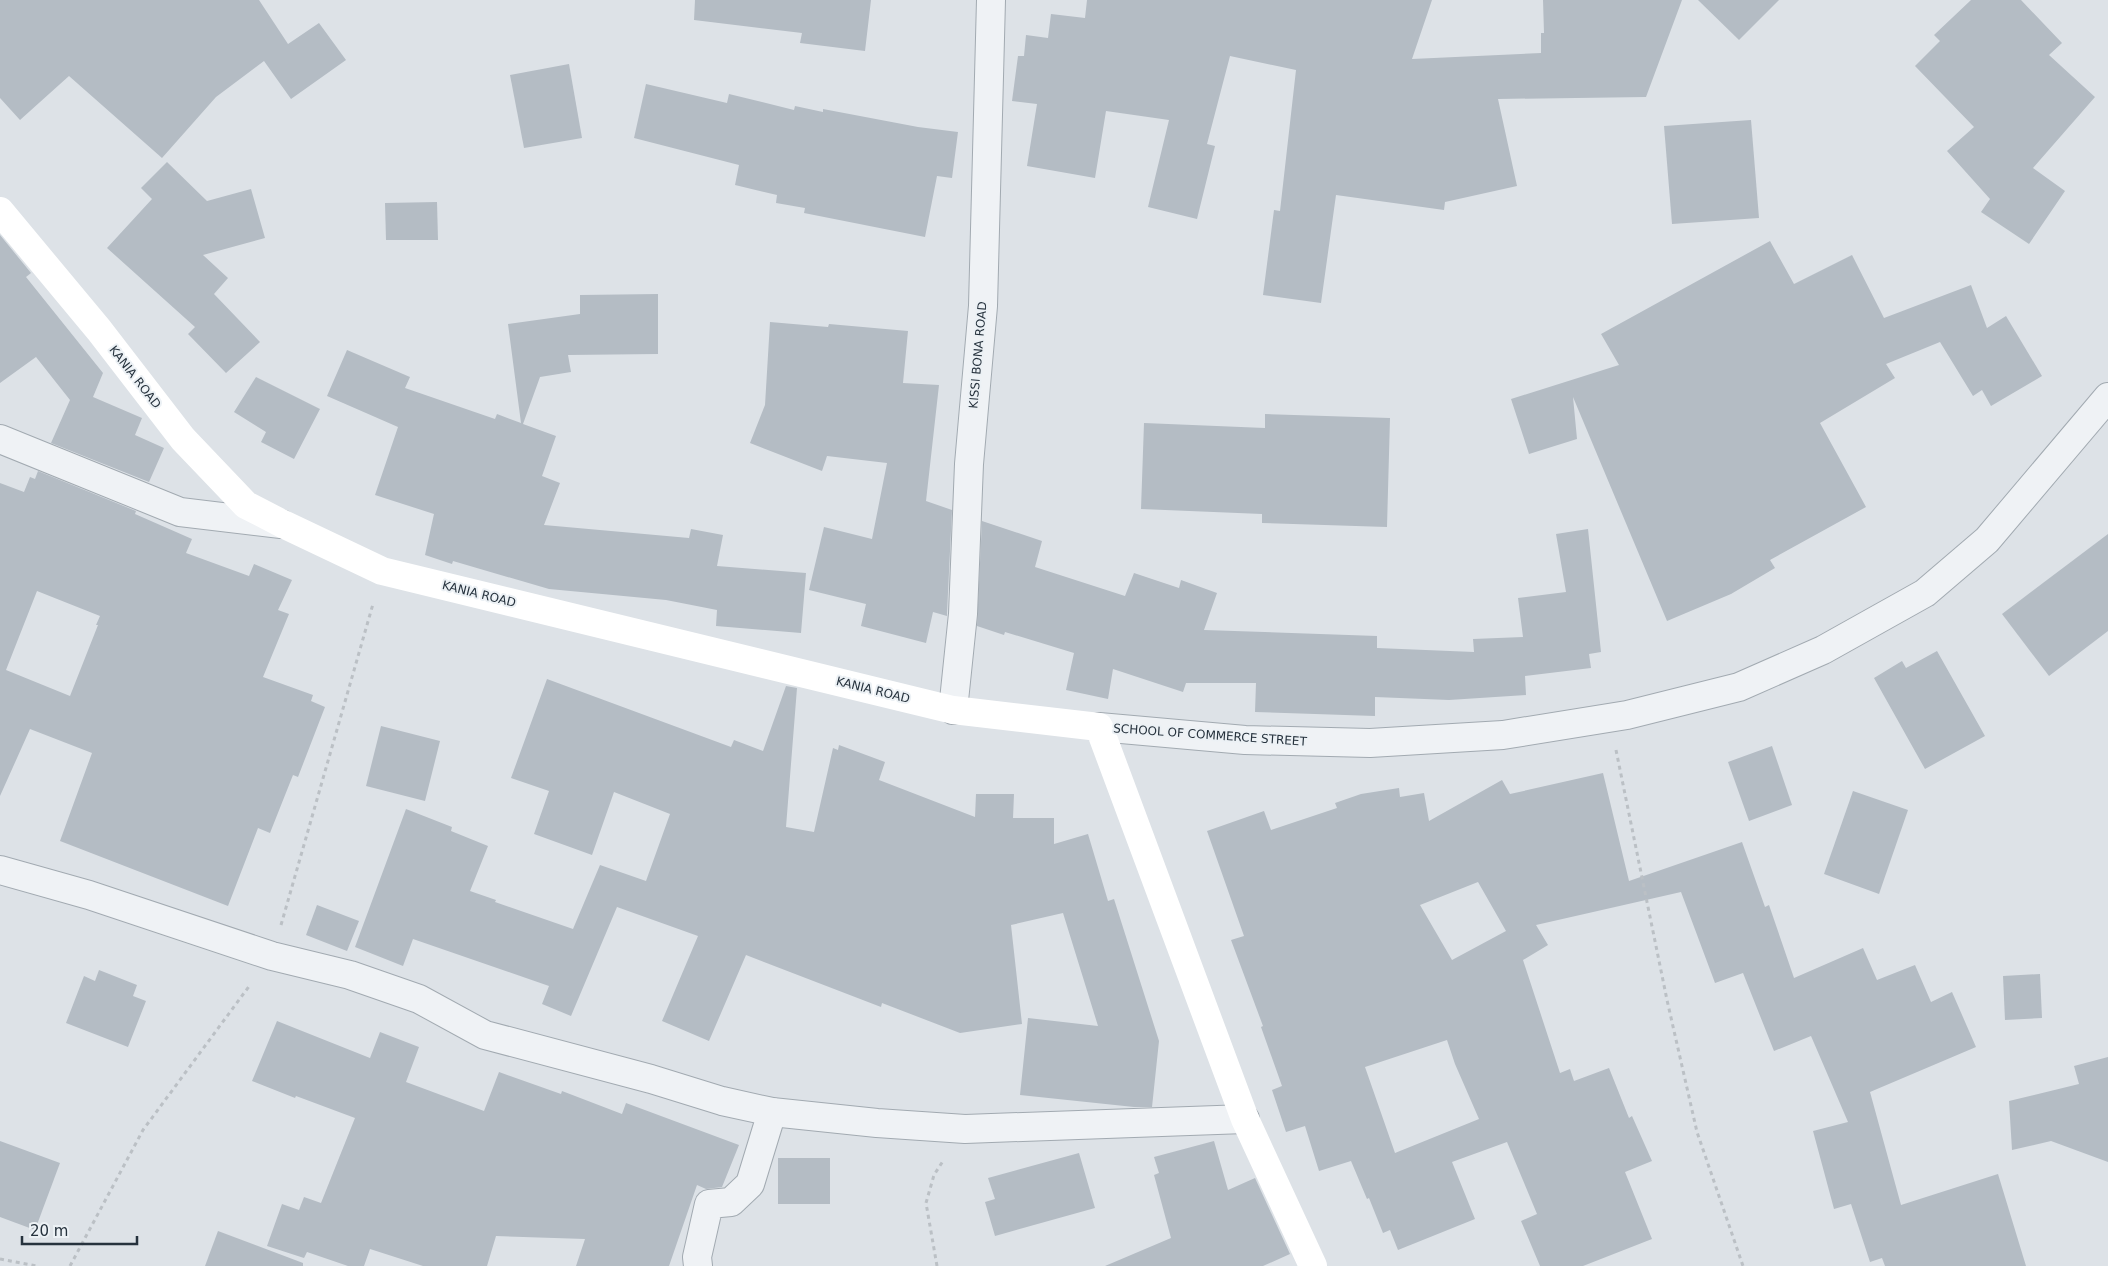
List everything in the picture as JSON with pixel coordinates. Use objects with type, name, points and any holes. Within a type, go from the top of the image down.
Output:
[{"type":"main road","name":"KANIA ROAD","points":[[0,212],[99,330],[183,439],[246,505],[382,571],[953,710],[1099,727]]},
{"type":"main road","points":[[1099,727],[1245,1119],[1313,1266]]},
{"type":"street","name":"KISSI BONA ROAD","points":[[953,710],[964,614],[969,464],[982,306],[991,0]]},
{"type":"street","name":"SCHOOL OF COMMERCE STREET","points":[[1099,727],[1245,740],[1370,743],[1503,735],[1609,718],[1739,687],[1824,650],[1925,593],[1987,540],[2108,397]]},
{"type":"street","points":[[0,439],[180,512],[282,524]]},
{"type":"street","points":[[0,870],[89,895],[272,956],[350,975],[419,999],[485,1035],[651,1079],[722,1102],[772,1112],[877,1123],[965,1129],[1245,1119]]},
{"type":"street","points":[[698,1266],[697,1257],[709,1204],[730,1202],[750,1184],[772,1112]]},
{"type":"path","points":[[70,1266],[143,1130],[272,956],[382,571]]},
{"type":"path","points":[[1609,718],[1696,1132],[1743,1266]]},
{"type":"path","points":[[937,1266],[926,1203],[934,1175],[965,1129]]},
{"type":"path","points":[[0,1259],[37,1266]]},
{"type":"building","points":[[0,0],[259,0],[288,44],[319,23],[346,60],[291,99],[264,61],[216,97],[162,158],[69,76],[20,120],[0,98]]},
{"type":"building","points":[[695,0],[871,0],[865,51],[800,43],[802,33],[694,20]]},
{"type":"building","points":[[1087,0],[1432,0],[1412,59],[1541,53],[1541,33],[1544,33],[1543,0],[1682,0],[1646,97],[1498,99],[1517,186],[1445,202],[1444,210],[1336,195],[1321,303],[1263,295],[1274,210],[1280,211],[1296,70],[1230,56],[1207,144],[1215,146],[1197,219],[1148,207],[1169,120],[1106,111],[1095,178],[1027,166],[1037,104],[1012,101],[1018,56],[1024,56],[1026,35],[1048,38],[1051,14],[1085,18]]},
{"type":"building","points":[[1698,0],[1779,0],[1739,40]]},
{"type":"building","points":[[1971,0],[2021,0],[2062,43],[2049,55],[2095,97],[2033,168],[2065,191],[2029,244],[1981,212],[1990,199],[1947,151],[1974,127],[1915,66],[1940,41],[1934,35]]},
{"type":"building","points":[[569,64],[582,138],[524,148],[510,75]]},
{"type":"building","points":[[646,84],[727,103],[729,94],[794,110],[795,106],[823,112],[823,109],[918,127],[958,132],[952,178],[937,176],[925,237],[804,213],[805,208],[776,203],[777,195],[735,185],[739,165],[634,138]]},
{"type":"building","points":[[1751,120],[1759,218],[1672,224],[1664,126]]},
{"type":"building","points":[[167,162],[207,201],[251,189],[265,238],[203,255],[228,278],[214,294],[260,342],[226,373],[188,334],[195,327],[107,248],[152,199],[141,188]]},
{"type":"building","points":[[437,202],[438,240],[386,240],[385,203]]},
{"type":"building","points":[[0,235],[31,273],[26,277],[103,373],[93,397],[142,418],[135,435],[164,448],[149,482],[51,443],[70,400],[36,357],[0,383]]},
{"type":"building","points":[[1770,241],[1794,284],[1852,255],[1884,318],[1971,285],[1987,328],[2006,316],[2042,376],[1991,406],[1982,390],[1973,396],[1940,342],[1886,364],[1895,378],[1820,423],[1866,507],[1770,560],[1775,568],[1731,594],[1667,621],[1573,397],[1577,439],[1529,454],[1511,399],[1619,365],[1601,334]]},
{"type":"building","points":[[658,294],[658,354],[568,355],[571,372],[540,377],[523,424],[556,436],[542,476],[560,483],[544,525],[689,538],[691,529],[723,535],[717,566],[806,573],[801,633],[716,626],[717,610],[666,600],[549,589],[453,561],[452,564],[425,555],[434,514],[375,495],[398,427],[327,396],[347,350],[410,377],[405,388],[495,419],[497,414],[521,423],[508,324],[580,314],[580,295]]},
{"type":"building","points":[[770,322],[828,327],[829,324],[908,331],[903,383],[939,385],[926,501],[952,510],[947,616],[933,612],[926,643],[861,626],[866,604],[809,590],[824,527],[872,539],[887,463],[827,456],[822,471],[750,443],[765,405]]},
{"type":"building","points":[[256,377],[320,409],[294,459],[261,442],[266,432],[234,412]]},
{"type":"building","points":[[1265,414],[1390,418],[1387,527],[1262,523],[1262,514],[1141,509],[1144,423],[1265,428]]},
{"type":"building","points":[[38,471],[136,511],[135,514],[192,539],[186,553],[249,576],[254,564],[292,580],[278,610],[289,614],[263,677],[313,695],[311,701],[325,707],[298,777],[293,775],[270,833],[258,828],[228,906],[60,841],[92,753],[30,729],[0,796],[0,483],[24,492],[30,477],[35,479]],"holes":[[[37,591],[100,616],[70,696],[6,670]]]},
{"type":"building","points":[[982,521],[1042,541],[1035,567],[1125,596],[1134,573],[1179,588],[1181,580],[1217,593],[1204,630],[1377,636],[1377,648],[1474,652],[1473,639],[1523,637],[1518,598],[1566,592],[1556,534],[1588,529],[1601,652],[1589,654],[1591,668],[1525,676],[1526,695],[1449,700],[1375,697],[1375,716],[1255,712],[1256,683],[1186,683],[1183,692],[1113,669],[1108,699],[1066,690],[1074,653],[1005,632],[1004,635],[977,626]]},
{"type":"building","points":[[2108,534],[2108,631],[2049,676],[2002,614]]},
{"type":"building","points":[[1937,651],[1985,736],[1925,769],[1874,678],[1902,661],[1906,668]]},
{"type":"building","points":[[547,679],[731,747],[734,740],[763,751],[786,686],[797,688],[786,827],[814,832],[833,748],[838,750],[839,745],[885,762],[879,780],[975,817],[976,794],[1014,794],[1013,818],[1054,818],[1054,844],[1088,834],[1108,901],[1114,899],[1159,1041],[1152,1107],[1134,1107],[1020,1095],[1028,1018],[1098,1026],[1063,913],[1011,925],[1022,1024],[960,1033],[882,1003],[881,1007],[746,955],[709,1041],[662,1021],[698,936],[617,907],[571,1016],[542,1004],[549,986],[413,939],[403,966],[355,947],[406,809],[452,827],[451,831],[488,846],[470,891],[496,900],[495,902],[573,929],[600,865],[646,881],[670,814],[614,792],[592,855],[534,834],[549,791],[511,778]]},
{"type":"building","points":[[381,726],[440,741],[425,801],[366,786]]},
{"type":"building","points":[[1772,746],[1792,805],[1749,821],[1728,762]]},
{"type":"building","points":[[1603,773],[1629,881],[1742,842],[1765,907],[1769,905],[1794,978],[1863,948],[1877,980],[1915,965],[1931,1002],[1952,992],[1976,1047],[1870,1092],[1901,1205],[1998,1174],[2026,1266],[1885,1266],[1882,1258],[1870,1262],[1851,1204],[1834,1209],[1813,1131],[1848,1122],[1811,1036],[1774,1051],[1743,973],[1715,983],[1681,892],[1536,925],[1548,945],[1523,960],[1560,1073],[1570,1069],[1574,1081],[1609,1068],[1629,1118],[1632,1116],[1652,1161],[1625,1172],[1652,1239],[1583,1266],[1540,1266],[1521,1221],[1537,1214],[1507,1142],[1452,1162],[1475,1219],[1398,1250],[1390,1230],[1383,1233],[1351,1161],[1319,1171],[1305,1126],[1286,1132],[1272,1090],[1282,1086],[1261,1027],[1263,1026],[1231,940],[1244,936],[1207,831],[1264,811],[1271,830],[1337,808],[1335,803],[1361,794],[1399,788],[1400,797],[1424,793],[1429,821],[1502,780],[1510,794]],"holes":[[[1478,882],[1506,931],[1452,960],[1420,905]],[[1447,1040],[1455,1064],[1479,1119],[1395,1153],[1365,1067]]]},
{"type":"building","points":[[1853,791],[1908,810],[1879,894],[1824,874]]},
{"type":"building","points":[[317,905],[359,921],[347,951],[306,935]]},
{"type":"building","points":[[99,970],[137,985],[133,996],[146,1001],[128,1047],[66,1023],[84,976],[95,981]]},
{"type":"building","points":[[2040,974],[2042,1018],[2005,1020],[2003,976]]},
{"type":"building","points":[[277,1021],[370,1058],[380,1032],[419,1047],[406,1082],[484,1111],[499,1072],[561,1094],[562,1091],[622,1114],[626,1103],[739,1145],[722,1187],[706,1189],[697,1185],[669,1266],[576,1266],[585,1239],[496,1236],[487,1266],[423,1266],[370,1249],[364,1266],[348,1266],[307,1252],[304,1258],[267,1246],[282,1204],[299,1210],[304,1197],[321,1203],[355,1118],[252,1081]]},
{"type":"building","points":[[2108,1057],[2108,1162],[2051,1141],[2012,1150],[2009,1101],[2079,1084],[2074,1066]]},
{"type":"building","points":[[0,1141],[60,1163],[35,1230],[0,1217]]},
{"type":"building","points":[[1214,1141],[1228,1190],[1255,1178],[1290,1254],[1263,1266],[1105,1266],[1171,1238],[1154,1175],[1159,1173],[1154,1157]]},
{"type":"building","points":[[1079,1153],[1095,1208],[995,1236],[985,1202],[995,1199],[988,1178]]},
{"type":"building","points":[[778,1158],[830,1158],[830,1204],[778,1204]]},
{"type":"building","points":[[218,1231],[303,1263],[303,1266],[205,1266]]}]
